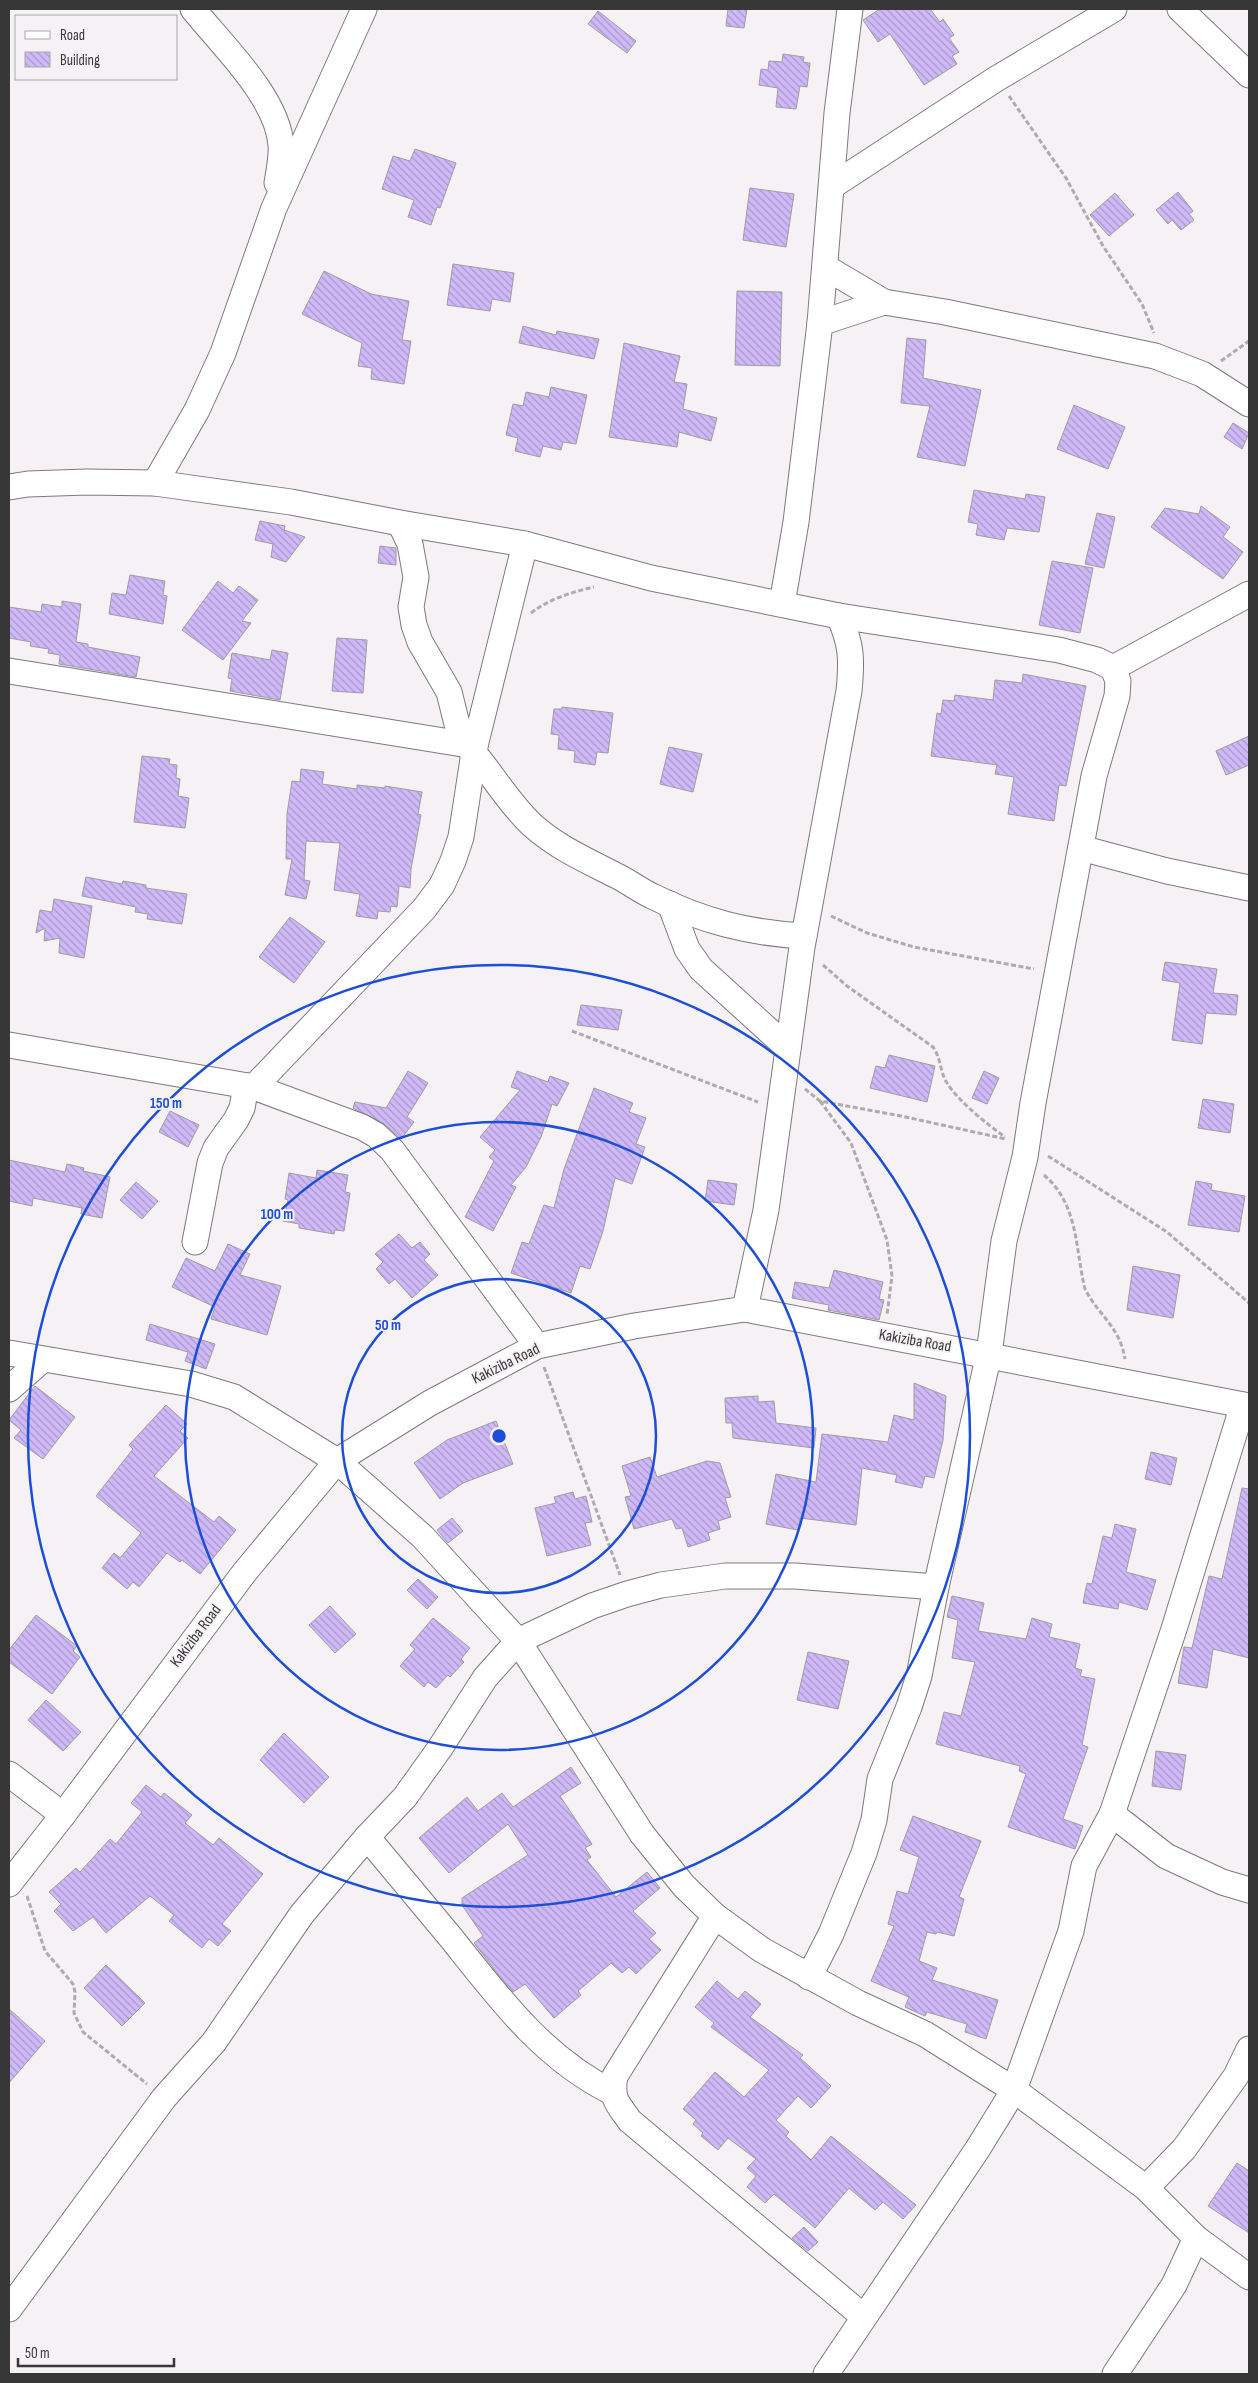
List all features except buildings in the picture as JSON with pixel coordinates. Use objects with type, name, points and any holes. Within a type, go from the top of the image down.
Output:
[{"type":"street","points":[[193,9],[263,94],[276,119],[282,145],[274,208]]},
{"type":"street","points":[[155,483],[198,410],[223,353],[274,208],[364,9]]},
{"type":"street","points":[[782,604],[796,522],[820,323],[837,113],[850,9]]},
{"type":"street","points":[[832,186],[996,78],[1114,9]]},
{"type":"street","points":[[1180,9],[1249,75]]},
{"type":"street","points":[[825,267],[884,302],[945,312],[1155,356],[1202,374],[1249,404]]},
{"type":"street","points":[[820,323],[884,302]]},
{"type":"street","points":[[9,487],[87,482],[155,483],[291,502],[525,544],[651,578],[839,616],[1059,650],[1097,660],[1113,668],[1118,681],[1117,696],[1094,776],[1032,1103],[1026,1150],[1004,1241],[989,1354],[936,1587],[919,1676],[909,1707],[880,1779],[874,1820],[864,1854],[838,1918],[809,1977]]},
{"type":"street","points":[[400,523],[410,544],[416,577],[411,607],[420,642],[449,692],[471,748],[492,775],[505,796],[530,823],[550,840],[670,904],[732,928],[774,934],[803,941]]},
{"type":"street","points":[[195,1242],[210,1163],[216,1148],[236,1120],[250,1087],[424,908],[442,885],[461,837],[471,748],[525,544]]},
{"type":"street","points":[[1113,668],[1249,594]]},
{"type":"street","points":[[744,1309],[766,1210],[803,941],[811,907],[850,691],[852,657],[848,638],[839,616]]},
{"type":"street","points":[[9,671],[471,748]]},
{"type":"street","points":[[1081,848],[1167,871],[1249,888]]},
{"type":"street","points":[[670,904],[687,949],[701,969],[788,1048]]},
{"type":"street","points":[[9,1044],[250,1087],[362,1127],[384,1142],[537,1346]]},
{"type":"street","name":"Kakiziba Road","points":[[14,1878],[64,1815],[244,1573],[337,1461],[430,1403],[537,1346],[634,1326],[744,1309],[989,1354],[1246,1405]]},
{"type":"street","points":[[9,1353],[191,1384],[234,1396],[337,1461],[423,1537],[518,1641],[642,1834],[684,1886],[715,1916],[762,1950],[809,1977],[925,2034],[1014,2090],[1146,2188],[1196,2238],[1249,2277]]},
{"type":"street","points":[[9,1389],[42,1360]]},
{"type":"street","points":[[826,2374],[977,2150],[1014,2090],[1071,1930],[1084,1866],[1112,1814],[1246,1405]]},
{"type":"street","points":[[9,2309],[164,2098],[214,2042],[302,1914],[367,1837],[404,1797],[440,1748],[484,1678],[518,1641],[592,1606],[627,1594],[661,1585],[725,1576],[795,1576],[936,1587]]},
{"type":"street","points":[[9,1774],[64,1815]]},
{"type":"street","points":[[1112,1814],[1166,1856],[1222,1882],[1249,1890]]},
{"type":"street","points":[[367,1837],[510,2012],[562,2061],[588,2080],[612,2092]]},
{"type":"street","points":[[715,1916],[615,2076],[612,2092],[618,2106],[630,2121],[864,2317]]},
{"type":"street","points":[[1146,2188],[1184,2149],[1236,2076],[1249,2049]]},
{"type":"street","points":[[1115,2374],[1174,2285],[1196,2238]]},
{"type":"path","points":[[996,78],[1066,178],[1103,246],[1142,304],[1154,330],[1155,356]]},
{"type":"path","points":[[1202,374],[1249,341]]},
{"type":"path","points":[[528,616],[542,605],[578,590],[596,586]]},
{"type":"path","points":[[811,907],[867,934],[914,947],[1057,973]]},
{"type":"path","points":[[803,941],[847,986],[933,1047],[938,1054],[946,1082],[954,1093],[1010,1140],[820,1100]]},
{"type":"path","points":[[572,1031],[780,1110]]},
{"type":"path","points":[[786,1074],[820,1100],[851,1143],[887,1240],[892,1276],[884,1335]]},
{"type":"path","points":[[1026,1150],[1167,1232],[1249,1303]]},
{"type":"path","points":[[1026,1150],[1061,1194],[1069,1208],[1074,1222],[1086,1289],[1120,1339],[1125,1363],[1123,1382]]},
{"type":"path","points":[[537,1346],[627,1594]]},
{"type":"path","points":[[14,1878],[45,1951],[73,1984],[75,1992],[74,2013],[84,2032],[164,2098]]}]
